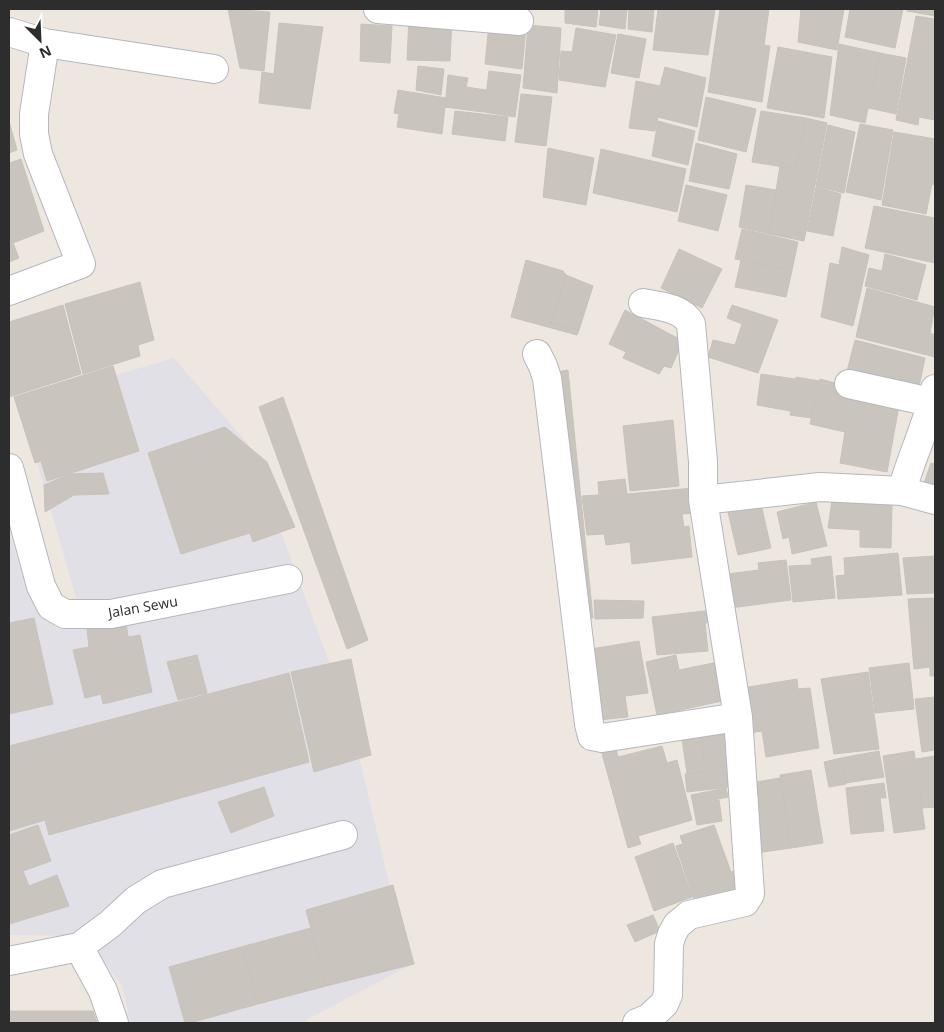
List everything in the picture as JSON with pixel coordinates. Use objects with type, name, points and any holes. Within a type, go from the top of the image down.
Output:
[{"type":"street","points":[[378,9],[397,9],[519,21]]},
{"type":"street","points":[[9,32],[45,43],[214,69]]},
{"type":"street","points":[[9,292],[81,264],[38,154],[34,134],[34,114],[45,43]]},
{"type":"street","points":[[637,1023],[649,1018],[664,1004],[668,995],[669,944],[672,934],[678,925],[690,916],[745,902],[750,894],[738,717],[703,500],[703,462],[691,324],[688,317],[680,313],[644,303]]},
{"type":"street","points":[[537,354],[548,378],[587,714],[592,736],[602,738],[738,717]]},
{"type":"street","points":[[849,384],[934,398],[907,470],[902,492]]},
{"type":"street","name":"Jalan Sewu","points":[[9,468],[41,586],[51,606],[65,614],[111,614],[288,579]]},
{"type":"street","points":[[703,500],[820,487],[902,492],[935,500]]},
{"type":"street","points":[[9,961],[78,946],[110,924],[136,900],[162,884],[343,835]]},
{"type":"street","points":[[78,946],[103,991],[114,1023]]},
{"type":"shaded area","points":[[174,358],[248,444],[349,715],[409,966],[306,1020],[307,1023],[130,1023],[122,985],[83,936],[9,935],[9,532],[29,595],[57,629],[83,622],[20,403]]},
{"type":"building","points":[[228,9],[270,12],[264,71],[240,68]]},
{"type":"building","points":[[565,9],[598,9],[596,27],[565,23]]},
{"type":"building","points":[[601,9],[627,9],[625,29],[599,25]]},
{"type":"building","points":[[629,9],[654,9],[652,32],[628,29]]},
{"type":"building","points":[[658,9],[715,9],[708,55],[653,50]]},
{"type":"building","points":[[720,9],[769,9],[764,45],[770,46],[762,102],[708,92]]},
{"type":"building","points":[[801,9],[844,9],[837,50],[798,42]]},
{"type":"building","points":[[850,9],[903,9],[895,48],[845,37]]},
{"type":"building","points":[[907,9],[935,9],[935,16],[907,11]]},
{"type":"building","points":[[916,16],[935,19],[935,120],[919,117],[918,125],[896,120]]},
{"type":"building","points":[[409,17],[452,18],[450,61],[407,60]]},
{"type":"building","points":[[279,23],[323,27],[310,109],[259,103],[262,72],[274,74]]},
{"type":"building","points":[[361,24],[392,26],[390,63],[360,61]]},
{"type":"building","points":[[489,24],[526,28],[522,69],[485,64]]},
{"type":"building","points":[[528,25],[561,28],[557,93],[523,88]]},
{"type":"building","points":[[576,28],[616,35],[605,87],[559,80],[561,51],[572,52]]},
{"type":"building","points":[[618,34],[646,39],[639,78],[611,73]]},
{"type":"building","points":[[839,44],[880,53],[865,123],[830,115]]},
{"type":"building","points":[[778,47],[832,57],[824,118],[767,108]]},
{"type":"building","points":[[880,53],[906,58],[896,114],[869,108]]},
{"type":"building","points":[[418,66],[444,69],[441,95],[416,90]]},
{"type":"building","points":[[665,67],[706,78],[697,127],[658,117],[655,131],[629,128],[636,81],[660,86]]},
{"type":"building","points":[[489,71],[521,75],[515,117],[484,112]]},
{"type":"building","points":[[448,75],[468,78],[466,87],[486,90],[483,112],[445,107]]},
{"type":"building","points":[[398,90],[446,98],[442,134],[397,127],[399,114],[394,113]]},
{"type":"building","points":[[521,94],[552,97],[546,146],[515,142]]},
{"type":"building","points":[[706,97],[756,109],[746,152],[698,140]]},
{"type":"building","points":[[455,111],[508,117],[505,141],[452,134]]},
{"type":"building","points":[[761,111],[806,118],[796,169],[752,162]]},
{"type":"building","points":[[806,118],[827,123],[804,241],[769,234],[780,166],[796,169]]},
{"type":"building","points":[[9,121],[17,150],[9,153]]},
{"type":"building","points":[[658,121],[695,131],[688,165],[652,156]]},
{"type":"building","points":[[860,124],[893,130],[881,200],[846,192]]},
{"type":"building","points":[[828,125],[855,132],[844,193],[816,186]]},
{"type":"building","points":[[894,132],[935,139],[935,185],[932,184],[926,214],[882,205]]},
{"type":"building","points":[[696,143],[737,154],[729,189],[689,181]]},
{"type":"building","points":[[548,148],[594,158],[586,205],[543,197]]},
{"type":"building","points":[[601,149],[686,169],[677,212],[593,193]]},
{"type":"building","points":[[21,159],[44,231],[13,243],[19,258],[9,262],[9,163]]},
{"type":"building","points":[[686,185],[727,195],[718,231],[678,221]]},
{"type":"building","points":[[746,185],[776,190],[769,234],[739,227]]},
{"type":"building","points":[[816,187],[841,194],[833,236],[807,231]]},
{"type":"building","points":[[874,206],[935,218],[935,263],[865,248]]},
{"type":"building","points":[[742,229],[798,242],[792,270],[735,259]]},
{"type":"building","points":[[842,247],[869,255],[853,326],[821,317],[830,263],[839,265]]},
{"type":"building","points":[[679,249],[722,269],[702,308],[661,288]]},
{"type":"building","points":[[885,254],[926,265],[917,300],[865,286],[869,268],[882,271]]},
{"type":"building","points":[[526,260],[563,271],[566,275],[551,323],[579,330],[577,335],[511,317]]},
{"type":"building","points":[[741,260],[792,270],[786,297],[735,287]]},
{"type":"building","points":[[566,275],[593,286],[579,330],[551,323]]},
{"type":"building","points":[[140,282],[154,340],[138,345],[140,356],[83,374],[65,304]]},
{"type":"building","points":[[867,288],[935,307],[930,333],[935,335],[935,357],[856,337]]},
{"type":"building","points":[[63,305],[81,374],[9,397],[9,322]]},
{"type":"building","points":[[732,305],[778,320],[758,373],[708,357],[713,340],[735,345],[742,324],[727,318]]},
{"type":"building","points":[[625,310],[683,341],[671,368],[664,366],[659,374],[623,358],[626,352],[609,344]]},
{"type":"building","points":[[855,340],[925,358],[917,396],[845,379]]},
{"type":"building","points":[[113,366],[139,451],[47,481],[41,461],[35,463],[14,397]]},
{"type":"building","points":[[568,370],[593,618],[578,619],[557,372]]},
{"type":"building","points":[[761,374],[795,379],[790,411],[757,405]]},
{"type":"building","points":[[796,377],[819,381],[811,418],[790,415]]},
{"type":"building","points":[[820,379],[900,400],[887,472],[840,463],[845,432],[810,424]]},
{"type":"building","points":[[283,397],[368,640],[347,649],[259,407]]},
{"type":"building","points":[[673,420],[679,486],[630,491],[623,426]]},
{"type":"building","points":[[225,427],[267,462],[295,527],[253,542],[250,533],[181,554],[148,453]]},
{"type":"building","points":[[931,463],[935,464],[935,490],[923,486]]},
{"type":"building","points":[[103,473],[109,494],[74,495],[45,512],[44,485],[70,474]]},
{"type":"building","points":[[625,479],[627,494],[694,488],[697,513],[682,514],[684,527],[689,526],[692,557],[632,564],[630,542],[606,545],[604,534],[587,535],[582,496],[599,495],[598,482]]},
{"type":"building","points":[[760,500],[771,548],[738,555],[727,508]]},
{"type":"building","points":[[832,500],[892,505],[891,548],[860,547],[860,530],[828,528]]},
{"type":"building","points":[[816,502],[827,546],[792,554],[789,537],[783,539],[777,512]]},
{"type":"building","points":[[898,553],[902,595],[838,599],[836,576],[845,575],[844,558]]},
{"type":"building","points":[[831,556],[835,598],[793,602],[789,566],[812,565],[811,559]]},
{"type":"building","points":[[935,556],[935,593],[907,594],[903,558]]},
{"type":"building","points":[[786,560],[791,600],[723,609],[719,575],[759,570],[758,563]]},
{"type":"building","points":[[935,598],[935,676],[930,676],[930,667],[914,669],[908,599]]},
{"type":"building","points":[[594,600],[644,601],[643,618],[595,619]]},
{"type":"building","points":[[713,610],[715,622],[705,623],[708,651],[657,655],[652,617]]},
{"type":"building","points":[[34,618],[53,704],[9,714],[9,623]]},
{"type":"building","points":[[126,622],[128,637],[140,635],[152,692],[103,704],[101,694],[85,698],[73,650],[89,647],[87,629]]},
{"type":"building","points":[[639,641],[648,693],[625,696],[628,717],[598,720],[585,650]]},
{"type":"building","points":[[197,655],[207,693],[178,700],[167,662]]},
{"type":"building","points":[[676,655],[679,670],[718,662],[727,700],[657,715],[646,662]]},
{"type":"building","points":[[351,659],[371,755],[314,772],[291,672]]},
{"type":"building","points":[[909,663],[914,709],[875,713],[869,668]]},
{"type":"building","points":[[868,672],[879,749],[834,754],[821,679]]},
{"type":"building","points":[[289,673],[309,762],[49,835],[45,820],[9,831],[9,746]]},
{"type":"building","points":[[797,679],[798,689],[810,688],[819,748],[766,757],[762,731],[743,734],[736,689]]},
{"type":"building","points":[[935,697],[935,750],[922,752],[915,699]]},
{"type":"building","points":[[736,728],[738,786],[687,792],[685,774],[705,772],[700,731]]},
{"type":"building","points":[[700,731],[705,772],[687,774],[681,732]]},
{"type":"building","points":[[615,746],[618,757],[662,746],[667,763],[677,760],[692,820],[638,836],[641,844],[628,848],[601,750]]},
{"type":"building","points":[[879,751],[884,777],[846,783],[841,758]]},
{"type":"building","points":[[914,751],[925,829],[894,833],[883,756]]},
{"type":"building","points":[[935,756],[935,807],[922,808],[916,759]]},
{"type":"building","points":[[841,758],[846,784],[829,787],[824,762]]},
{"type":"building","points":[[811,770],[823,843],[791,848],[780,775]]},
{"type":"building","points":[[780,778],[791,848],[756,853],[745,784]]},
{"type":"building","points":[[884,783],[886,798],[880,798],[884,831],[851,834],[846,788]]},
{"type":"building","points":[[264,787],[274,816],[231,833],[218,802]]},
{"type":"building","points":[[726,788],[728,797],[693,804],[691,795]]},
{"type":"building","points":[[719,800],[722,821],[697,825],[693,804]]},
{"type":"building","points":[[38,825],[51,861],[23,871],[29,886],[57,875],[69,906],[9,924],[9,835]]},
{"type":"building","points":[[714,825],[731,872],[741,869],[746,885],[695,903],[676,846],[683,844],[680,836]]},
{"type":"building","points":[[673,843],[692,897],[654,911],[635,857]]},
{"type":"building","points":[[393,885],[414,964],[326,986],[306,910]]},
{"type":"building","points":[[653,915],[660,931],[635,942],[627,925]]},
{"type":"building","points":[[311,928],[326,986],[258,1004],[241,947]]},
{"type":"building","points":[[241,947],[258,1004],[185,1023],[169,967]]},
{"type":"building","points":[[9,1011],[93,1011],[97,1023],[9,1023]]}]
